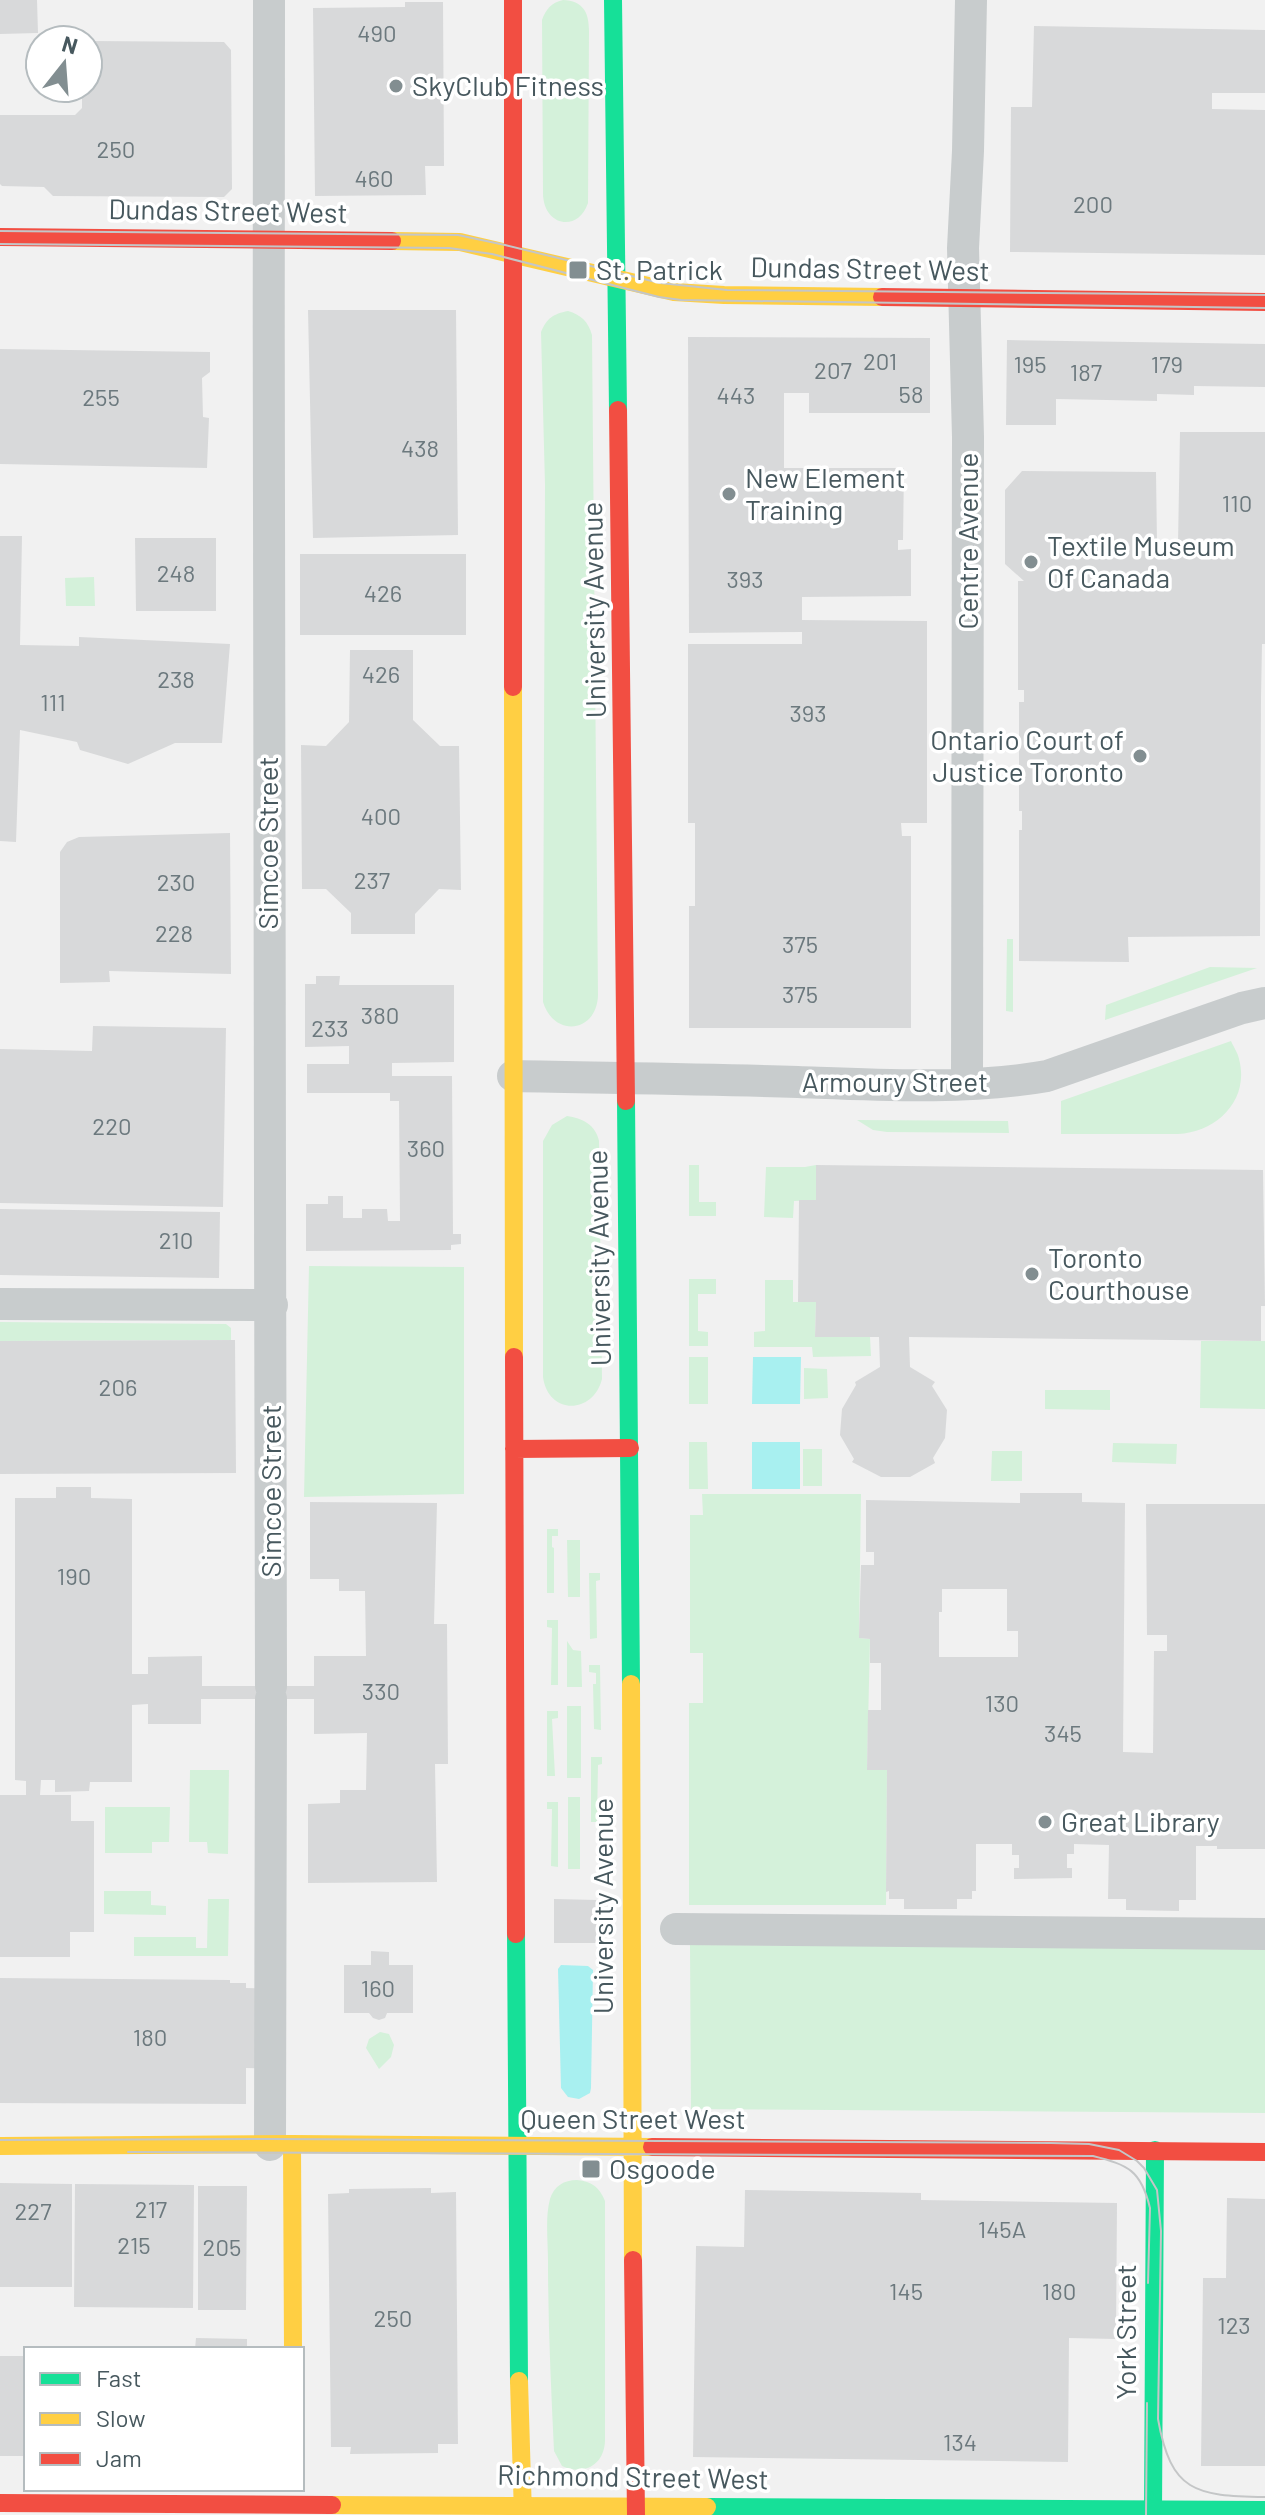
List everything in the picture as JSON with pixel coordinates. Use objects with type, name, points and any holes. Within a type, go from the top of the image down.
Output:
[{"type":"main road","points":[[513,0],[514,1449],[522,2509]]},
{"type":"main road","name":"University Avenue","points":[[613,0],[630,1448],[636,2510]]},
{"type":"main road","name":"Dundas Street West","points":[[0,237],[460,242],[674,292],[711,295],[1265,302]]},
{"type":"main road","points":[[514,1449],[630,1448]]},
{"type":"main road","name":"Queen Street West","points":[[0,2146],[281,2144],[1265,2152]]},
{"type":"main road","name":"Simcoe Street","points":[[281,2144],[293,2347]]},
{"type":"main road","name":"York Street","points":[[1153,2512],[1155,2150]]},
{"type":"main road","name":"Richmond Street West","points":[[0,2503],[295,2502],[636,2510],[1265,2510]]},
{"type":"street","name":"Simcoe Street","points":[[269,0],[271,1965],[281,2144]]},
{"type":"street","name":"Centre Avenue","points":[[967,1083],[968,437],[963,248],[971,0]]},
{"type":"street","name":"Armoury Street","points":[[513,1076],[834,1083],[1006,1082],[1047,1076],[1242,1008],[1265,1003]]},
{"type":"street","points":[[0,1304],[272,1305]]},
{"type":"street","points":[[676,1929],[1265,1934]]},
{"type":"green space","points":[[563,0],[584,9],[589,31],[588,203],[577,219],[569,222],[555,219],[549,213],[543,193],[542,20],[550,7]]},
{"type":"green space","points":[[568,311],[583,319],[592,335],[598,995],[591,1017],[574,1026],[565,1026],[556,1021],[548,1014],[543,1002],[545,485],[541,332],[551,317]]},
{"type":"green space","points":[[94,577],[95,606],[66,606],[65,578]]},
{"type":"green space","points":[[1007,939],[1013,939],[1013,1012],[1006,1011]]},
{"type":"green space","points":[[1210,967],[1257,968],[1105,1020],[1106,1005]]},
{"type":"green space","points":[[1231,1041],[1239,1059],[1240,1088],[1227,1111],[1206,1127],[1178,1134],[1061,1134],[1061,1101]]},
{"type":"green space","points":[[567,1116],[588,1123],[599,1141],[602,1379],[590,1399],[571,1406],[553,1398],[543,1377],[543,1141],[552,1125]]},
{"type":"green space","points":[[857,1120],[1008,1121],[1009,1133],[887,1132],[873,1130]]},
{"type":"green space","points":[[689,1165],[699,1165],[699,1202],[716,1202],[716,1216],[689,1216]]},
{"type":"green space","points":[[816,1165],[816,1200],[794,1201],[793,1218],[764,1217],[766,1167]]},
{"type":"green space","points":[[309,1266],[464,1267],[464,1494],[304,1497]]},
{"type":"green space","points":[[689,1279],[716,1279],[716,1294],[698,1294],[698,1331],[708,1332],[708,1346],[689,1346]]},
{"type":"green space","points":[[765,1280],[793,1280],[793,1302],[816,1302],[815,1336],[870,1337],[871,1356],[813,1357],[812,1347],[754,1347],[754,1332],[765,1331]]},
{"type":"green space","points":[[0,1322],[226,1324],[231,1328],[231,1340],[0,1341]]},
{"type":"green space","points":[[1201,1341],[1265,1341],[1265,1409],[1200,1408]]},
{"type":"green space","points":[[689,1357],[708,1357],[708,1404],[689,1404]]},
{"type":"green space","points":[[804,1368],[827,1369],[828,1398],[804,1399]]},
{"type":"green space","points":[[1045,1390],[1110,1390],[1110,1410],[1045,1409]]},
{"type":"green space","points":[[689,1442],[707,1442],[708,1489],[689,1489]]},
{"type":"green space","points":[[1113,1443],[1177,1444],[1176,1464],[1112,1462]]},
{"type":"green space","points":[[803,1449],[822,1449],[822,1486],[803,1486]]},
{"type":"green space","points":[[992,1451],[1022,1451],[1022,1481],[991,1481]]},
{"type":"green space","points":[[702,1494],[861,1494],[859,1638],[870,1639],[867,1769],[887,1770],[886,1905],[689,1905],[689,1703],[703,1703],[703,1653],[690,1653],[690,1515],[703,1515]]},
{"type":"green space","points":[[547,1529],[558,1529],[558,1536],[552,1536],[554,1593],[547,1593]]},
{"type":"green space","points":[[567,1540],[580,1540],[580,1597],[568,1597]]},
{"type":"green space","points":[[589,1573],[600,1573],[600,1580],[596,1581],[597,1638],[590,1639]]},
{"type":"green space","points":[[547,1620],[558,1620],[558,1685],[551,1685],[552,1628],[547,1627]]},
{"type":"green space","points":[[567,1641],[573,1650],[581,1651],[582,1687],[567,1687]]},
{"type":"green space","points":[[589,1665],[600,1665],[601,1730],[594,1729],[593,1684],[596,1684],[596,1673],[589,1672]]},
{"type":"green space","points":[[567,1706],[581,1706],[581,1778],[567,1778]]},
{"type":"green space","points":[[547,1711],[558,1711],[558,1718],[552,1719],[555,1776],[547,1776]]},
{"type":"green space","points":[[591,1757],[602,1757],[602,1764],[598,1765],[597,1822],[591,1822]]},
{"type":"green space","points":[[190,1770],[229,1770],[228,1854],[208,1853],[207,1842],[189,1842]]},
{"type":"green space","points":[[568,1797],[580,1797],[580,1869],[568,1869]]},
{"type":"green space","points":[[547,1802],[558,1802],[558,1867],[551,1866],[552,1809],[547,1809]]},
{"type":"green space","points":[[105,1807],[170,1807],[169,1842],[152,1842],[152,1853],[105,1853]]},
{"type":"green space","points":[[104,1891],[151,1891],[151,1905],[166,1906],[166,1915],[104,1914]]},
{"type":"green space","points":[[208,1899],[229,1899],[228,1956],[134,1956],[134,1937],[196,1937],[196,1948],[207,1948]]},
{"type":"green space","points":[[690,1945],[1265,1946],[1265,2113],[691,2109]]},
{"type":"green space","points":[[380,2032],[389,2034],[394,2045],[391,2057],[379,2069],[366,2048],[369,2039]]},
{"type":"green space","points":[[577,2180],[595,2186],[605,2201],[605,2441],[597,2462],[578,2470],[562,2466],[554,2451],[547,2230],[548,2206],[554,2191],[568,2181]]},
{"type":"water","points":[[753,1357],[801,1357],[800,1404],[752,1404]]},
{"type":"water","points":[[752,1442],[800,1442],[800,1489],[752,1489]]},
{"type":"water","points":[[561,1965],[588,1966],[593,1970],[591,2088],[590,2093],[579,2099],[568,2097],[561,2088],[558,1969]]},
{"type":"building","points":[[0,0],[37,0],[38,24],[24,24],[24,33],[0,34]]},
{"type":"building","points":[[405,2],[443,2],[444,166],[425,166],[426,195],[315,196],[313,8],[405,7]]},
{"type":"building","points":[[1034,26],[1265,30],[1265,93],[1212,93],[1212,109],[1265,110],[1265,255],[1010,252],[1011,107],[1032,107]]},
{"type":"building","points":[[104,41],[224,42],[231,50],[232,189],[224,197],[53,196],[44,187],[0,184],[0,115],[75,115],[82,104],[104,104]]},
{"type":"building","points":[[308,310],[456,310],[458,535],[313,538]]},
{"type":"building","points":[[688,337],[930,338],[930,413],[809,413],[809,393],[784,393],[784,468],[904,468],[903,540],[898,540],[898,550],[911,549],[911,596],[802,597],[802,620],[927,621],[927,823],[901,823],[902,836],[911,836],[911,1028],[689,1028],[689,906],[695,906],[695,823],[688,823],[688,644],[802,644],[802,632],[689,633]]},
{"type":"building","points":[[1007,340],[1265,344],[1265,387],[1194,386],[1194,395],[1157,394],[1157,401],[1056,399],[1056,425],[1006,425]]},
{"type":"building","points":[[0,349],[210,352],[210,372],[202,378],[203,417],[209,418],[207,468],[0,464]]},
{"type":"building","name":"Ontario Court of Justice Toronto","points":[[1180,432],[1265,432],[1260,936],[1128,937],[1129,962],[1019,961],[1019,830],[1022,830],[1022,811],[1019,811],[1019,702],[1024,702],[1024,690],[1018,690],[1018,581],[1024,581],[1005,564],[1005,490],[1022,471],[1156,472],[1157,543],[1178,544]]},
{"type":"building","points":[[0,536],[22,536],[20,645],[79,646],[79,637],[230,644],[222,743],[175,743],[128,764],[80,750],[77,742],[20,730],[16,842],[0,841]]},
{"type":"building","points":[[135,538],[216,538],[216,611],[136,611]]},
{"type":"building","points":[[300,554],[466,554],[466,635],[300,635]]},
{"type":"building","points":[[350,650],[413,650],[413,720],[440,746],[459,746],[461,890],[439,889],[415,914],[415,934],[351,934],[351,913],[326,889],[302,889],[301,745],[326,746],[349,722]]},
{"type":"building","points":[[230,833],[231,974],[109,971],[110,982],[60,983],[60,852],[67,842],[79,837]]},
{"type":"building","points":[[316,976],[340,976],[339,985],[454,985],[454,1062],[392,1063],[392,1076],[452,1076],[453,1234],[461,1234],[461,1244],[451,1245],[451,1250],[306,1251],[306,1204],[328,1204],[328,1196],[343,1196],[343,1218],[362,1218],[362,1209],[387,1209],[388,1221],[400,1221],[399,1101],[390,1101],[390,1093],[307,1093],[307,1064],[349,1064],[349,1046],[305,1047],[305,984],[316,984]]},
{"type":"building","points":[[93,1026],[226,1028],[223,1207],[0,1203],[0,1049],[92,1051]]},
{"type":"building","name":"Toronto Courthouse","points":[[816,1165],[1263,1170],[1265,1306],[1261,1306],[1261,1341],[909,1337],[910,1367],[935,1382],[932,1386],[947,1410],[945,1438],[933,1458],[935,1463],[910,1477],[881,1477],[852,1462],[854,1459],[840,1435],[842,1409],[855,1382],[880,1367],[879,1337],[815,1337],[816,1302],[798,1302],[799,1200],[816,1200]]},
{"type":"building","points":[[0,1209],[220,1212],[219,1278],[0,1275]]},
{"type":"building","points":[[235,1340],[236,1473],[0,1474],[0,1341]]},
{"type":"building","points":[[56,1487],[91,1487],[91,1498],[132,1499],[132,1674],[148,1674],[148,1657],[202,1656],[202,1686],[314,1686],[314,1656],[366,1656],[365,1591],[339,1591],[339,1579],[310,1579],[310,1502],[437,1503],[434,1624],[447,1624],[448,1764],[435,1764],[437,1882],[308,1883],[308,1804],[340,1803],[340,1790],[366,1790],[367,1733],[314,1734],[314,1699],[201,1699],[201,1724],[148,1724],[148,1704],[132,1705],[132,1782],[90,1782],[89,1791],[55,1792],[55,1780],[41,1780],[40,1795],[71,1795],[71,1821],[94,1821],[94,1932],[70,1932],[70,1957],[0,1957],[0,1795],[26,1795],[26,1781],[15,1780],[15,1498],[56,1498]]},
{"type":"building","points":[[1020,1493],[1082,1493],[1082,1502],[1125,1503],[1123,1752],[1153,1753],[1154,1651],[1167,1651],[1167,1635],[1147,1635],[1146,1504],[1265,1504],[1265,1849],[1196,1846],[1196,1900],[1179,1900],[1179,1911],[1126,1910],[1126,1899],[1108,1899],[1109,1845],[1074,1844],[1074,1854],[1067,1854],[1067,1868],[1072,1868],[1072,1878],[1014,1879],[1014,1868],[1019,1868],[1019,1855],[1012,1855],[1012,1844],[976,1844],[976,1891],[972,1891],[972,1899],[957,1899],[957,1909],[904,1909],[904,1899],[889,1899],[889,1891],[886,1892],[887,1770],[867,1770],[868,1710],[881,1710],[881,1663],[870,1663],[870,1639],[859,1638],[861,1565],[874,1565],[874,1552],[866,1552],[866,1500],[1020,1503]],"holes":[[[942,1589],[1007,1589],[1007,1631],[1018,1631],[1018,1657],[939,1657]]]},
{"type":"building","points":[[554,1899],[597,1900],[596,1943],[554,1943]]},
{"type":"building","points":[[371,1951],[389,1952],[389,1965],[413,1965],[413,2013],[387,2013],[385,2018],[379,2020],[369,2013],[344,2013],[344,1965],[371,1965]]},
{"type":"building","points":[[0,1978],[230,1980],[230,1983],[246,1983],[246,1988],[285,1989],[285,2069],[246,2068],[246,2104],[0,2103]]},
{"type":"building","points":[[0,2183],[72,2184],[72,2287],[0,2287]]},
{"type":"building","points":[[75,2184],[194,2185],[193,2308],[74,2307]]},
{"type":"building","points":[[198,2186],[247,2186],[246,2310],[198,2310]]},
{"type":"building","points":[[431,2188],[431,2193],[456,2192],[458,2444],[438,2444],[438,2453],[350,2454],[351,2447],[331,2447],[328,2194],[349,2193],[349,2189]]},
{"type":"building","points":[[745,2190],[921,2193],[921,2200],[1117,2203],[1116,2339],[1069,2338],[1068,2462],[693,2457],[696,2246],[744,2247]]},
{"type":"building","points":[[1227,2198],[1265,2199],[1265,2466],[1201,2466],[1203,2278],[1226,2278]]},
{"type":"building","points":[[196,2338],[247,2339],[247,2347],[195,2347]]},
{"type":"building","points":[[0,2356],[24,2356],[24,2456],[0,2456]]},
{"type":"tram line","points":[[0,231],[458,235],[660,283],[727,290],[1265,295]]},
{"type":"tram line","points":[[0,244],[449,248],[492,254],[681,300],[1265,308]]},
{"type":"tram line","points":[[0,2140],[1051,2143],[1089,2144],[1119,2150],[1144,2168],[1157,2190],[1161,2231],[1158,2419],[1170,2462],[1190,2485],[1204,2491],[1265,2497]]},
{"type":"tram line","points":[[128,2152],[1093,2156],[1124,2166],[1142,2185],[1150,2208],[1148,2283]]},
{"type":"tram line","points":[[1146,2515],[1147,2403]]},
{"type":"traffic: fast","points":[[613,0],[618,410]]},
{"type":"traffic: fast","points":[[626,1101],[631,1684]]},
{"type":"traffic: fast","points":[[516,1934],[519,2381]]},
{"type":"traffic: fast","points":[[1153,2515],[1155,2150]]},
{"type":"traffic: fast","points":[[707,2507],[1265,2510]]},
{"type":"traffic: slow","points":[[392,241],[460,242],[674,292],[882,297]]},
{"type":"traffic: slow","points":[[513,687],[514,1357]]},
{"type":"traffic: slow","points":[[631,1684],[633,2260]]},
{"type":"traffic: slow","points":[[292,2144],[293,2347]]},
{"type":"traffic: slow","points":[[0,2146],[292,2144],[652,2147]]},
{"type":"traffic: slow","points":[[519,2381],[523,2515]]},
{"type":"traffic: slow","points":[[332,2505],[707,2507]]},
{"type":"traffic: jam","points":[[513,0],[513,687]]},
{"type":"traffic: jam","points":[[0,237],[392,241]]},
{"type":"traffic: jam","points":[[882,297],[1265,302]]},
{"type":"traffic: jam","points":[[618,410],[626,1101]]},
{"type":"traffic: jam","points":[[514,1357],[516,1934]]},
{"type":"traffic: jam","points":[[514,1449],[630,1448]]},
{"type":"traffic: jam","points":[[652,2147],[1265,2152]]},
{"type":"traffic: jam","points":[[633,2260],[636,2515]]},
{"type":"traffic: jam","points":[[0,2503],[332,2505]]},
{"type":"place","name":"SkyClub Fitness","points":[[396,86]]},
{"type":"place","name":"St. Patrick","points":[[578,270]]},
{"type":"place","name":"New Element Training","points":[[729,494]]},
{"type":"place","name":"Textile Museum Of Canada","points":[[1031,562]]},
{"type":"place","name":"Ontario Court of Justice Toronto","points":[[1140,756]]},
{"type":"place","name":"Toronto Courthouse","points":[[1032,1274]]},
{"type":"place","name":"Great Library","points":[[1045,1822]]},
{"type":"place","name":"Osgoode","points":[[591,2169]]}]
